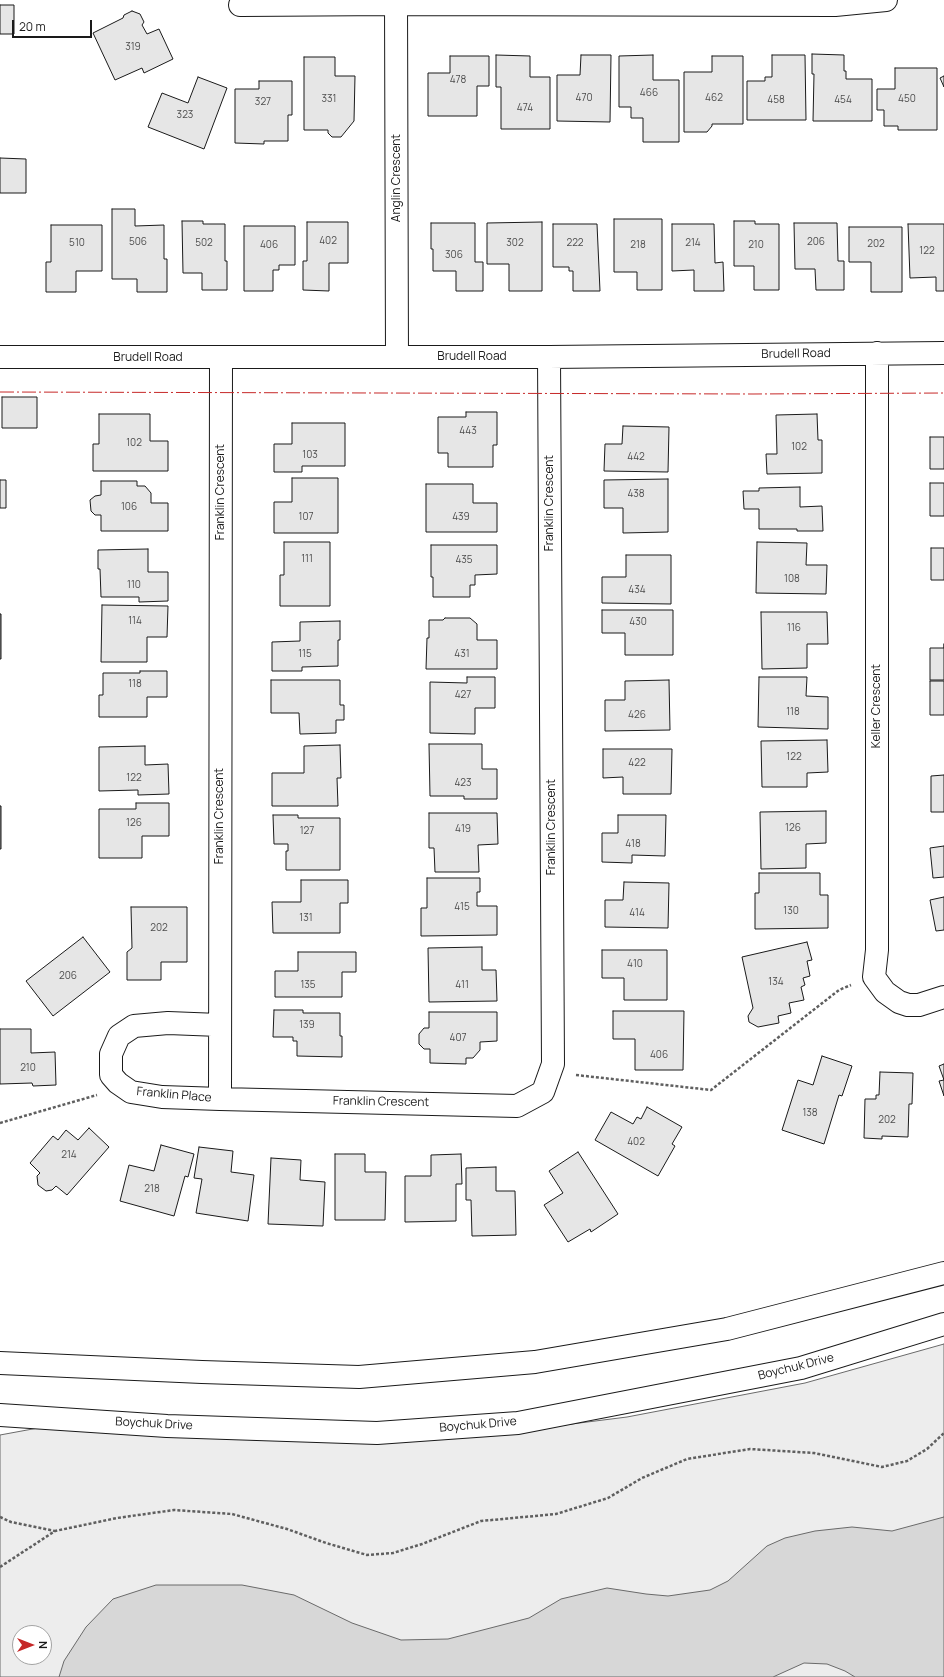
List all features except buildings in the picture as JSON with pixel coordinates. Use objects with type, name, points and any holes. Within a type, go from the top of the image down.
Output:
[{"type":"street","points":[[240,5],[396,2],[835,5],[886,0]]},
{"type":"street","name":"Anglin Crescent","points":[[396,2],[396,357]]},
{"type":"street","name":"Keller Crescent","points":[[877,353],[877,950],[874,977],[885,992],[899,1002],[908,1006],[919,1005],[944,997]]},
{"type":"street","name":"Brudell Road","points":[[0,357],[549,357],[944,353]]},
{"type":"street","name":"Franklin Crescent","points":[[221,358],[220,1099],[518,1106],[543,1092],[553,1064],[549,357]]},
{"type":"street","name":"Franklin Place","points":[[220,1025],[168,1023],[134,1026],[119,1036],[110,1054],[111,1075],[118,1083],[131,1092],[162,1097],[220,1099]]},
{"type":"street","points":[[0,1354],[9,1364],[359,1377],[535,1362],[726,1329],[944,1273]]},
{"type":"street","name":"Boychuk Drive","points":[[2,1416],[167,1426],[377,1433],[518,1423],[801,1368],[944,1324]]},
{"type":"path","points":[[590,1077],[711,1090],[839,990]]},
{"type":"path","points":[[0,1124],[98,1095]]},
{"type":"path","points":[[0,1567],[55,1531],[117,1518],[174,1510],[232,1514],[367,1555],[393,1553],[422,1544],[481,1521],[556,1514],[608,1498],[642,1478],[686,1459],[750,1449],[814,1453],[882,1467],[907,1461],[927,1449],[944,1433]]},
{"type":"path","points":[[0,1517],[11,1522],[55,1531]]},
{"type":"shaded area","points":[[944,1344],[944,1677],[0,1677],[0,1435],[38,1428],[260,1440],[419,1439],[516,1431],[627,1417],[805,1383]]},
{"type":"shaded area","points":[[944,1517],[944,1677],[855,1677],[845,1671],[827,1664],[804,1663],[773,1677],[59,1677],[64,1661],[86,1627],[113,1599],[156,1585],[242,1585],[294,1595],[352,1623],[401,1640],[448,1639],[529,1618],[561,1599],[607,1588],[668,1596],[710,1590],[728,1581],[767,1546],[785,1538],[815,1531],[852,1527],[892,1531]]},
{"type":"power","points":[[0,392],[753,394],[944,393]]}]
